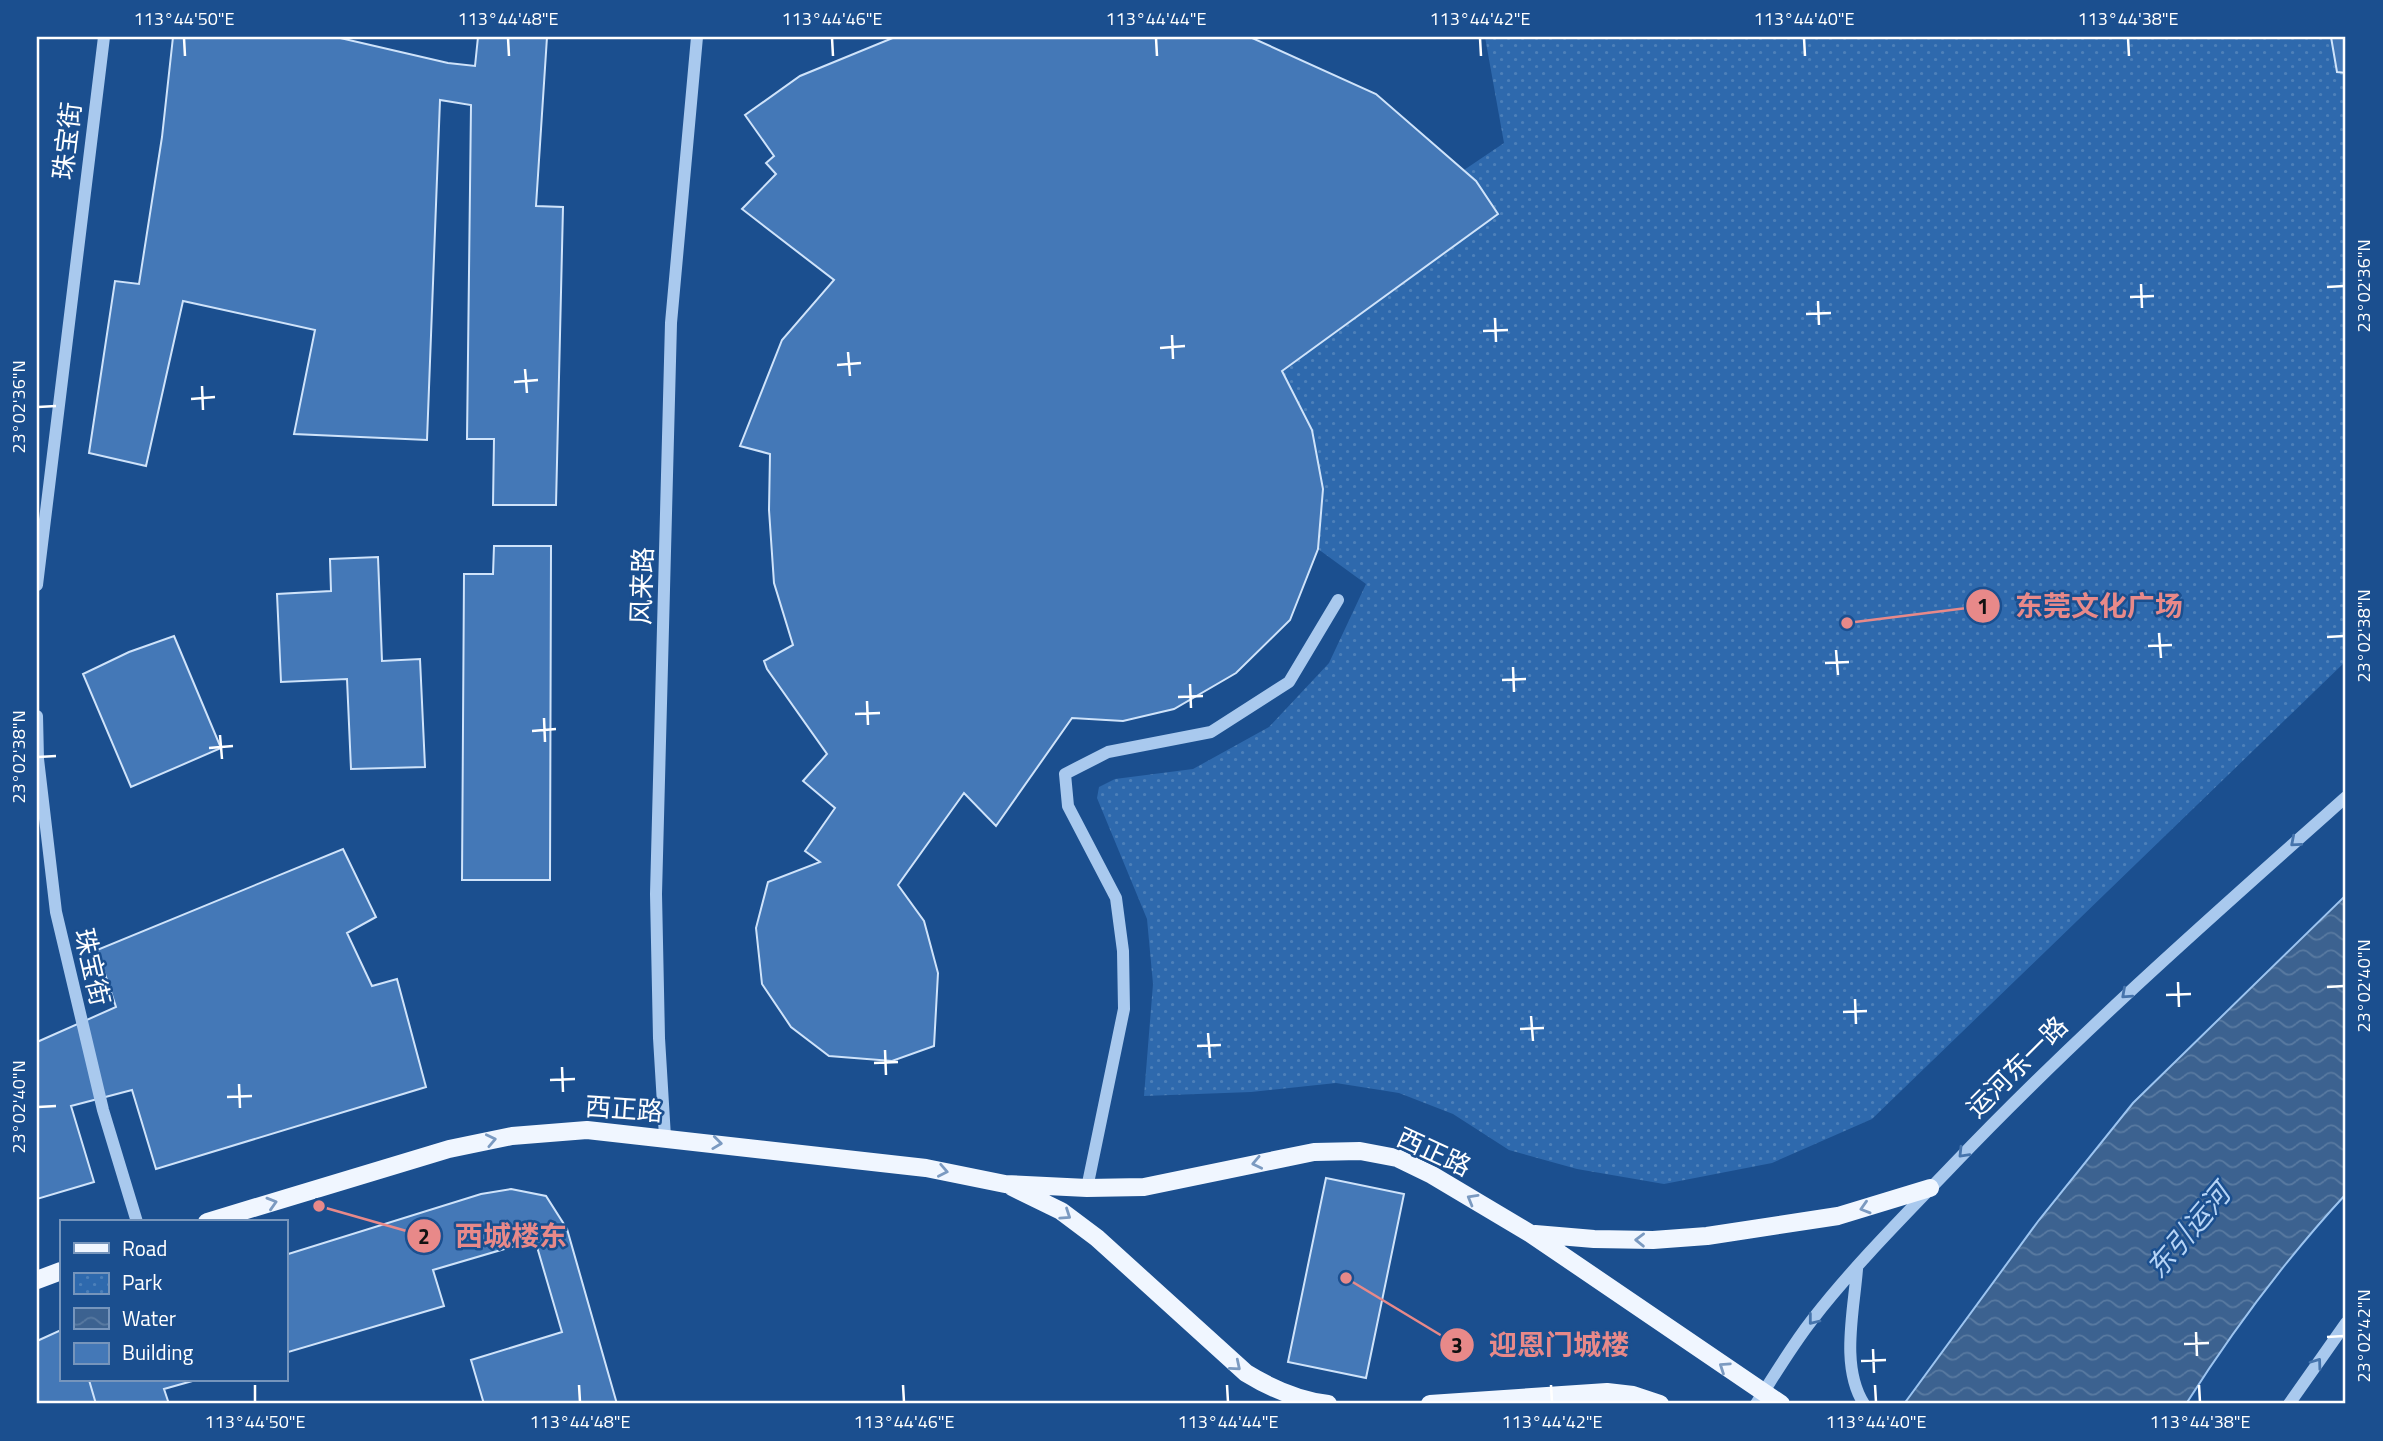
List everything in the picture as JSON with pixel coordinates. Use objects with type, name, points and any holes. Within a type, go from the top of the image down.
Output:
[{"type":"main road","name":"西正路","points":[[214,1220],[449,1149],[512,1136],[587,1130],[926,1168],[1005,1184],[1087,1188],[1144,1187],[1314,1153],[1360,1151],[1397,1158],[1432,1175],[1531,1234],[1759,1399],[1781,1404]]},
{"type":"main road","name":"西正路","points":[[1005,1184],[1061,1211],[1097,1238],[1246,1374],[1270,1389],[1328,1404]]},
{"type":"main road","points":[[1531,1234],[1653,1240],[1707,1236],[1838,1216],[1930,1188]]},
{"type":"main road","points":[[37,1280],[60,1271]]},
{"type":"main road","points":[[1430,1404],[1606,1392],[1633,1395],[1661,1404]]},
{"type":"street","name":"珠宝街","points":[[37,585],[104,37]]},
{"type":"street","name":"风来路","points":[[665,1137],[659,1038],[656,894],[671,323],[697,37]]},
{"type":"street","points":[[1087,1188],[1124,1009],[1123,951],[1116,898],[1068,806],[1065,774],[1108,752],[1212,732],[1289,682],[1338,600]]},
{"type":"street","name":"珠宝街","points":[[37,716],[38,759],[56,912],[103,1110],[136,1220]]},
{"type":"street","name":"运河东一路","points":[[1759,1399],[1813,1319],[1930,1188],[2082,1033],[2346,797]]},
{"type":"street","points":[[1857,1268],[1852,1358],[1854,1379],[1864,1404]]},
{"type":"street","points":[[2289,1404],[2346,1323]]},
{"type":"green space","points":[[1485,37],[2346,37],[2346,661],[1872,1119],[1772,1163],[1664,1184],[1577,1169],[1509,1150],[1453,1114],[1399,1093],[1336,1083],[1251,1092],[1144,1096],[1153,984],[1147,919],[1097,798],[1099,787],[1115,779],[1193,769],[1269,727],[1329,663],[1366,584],[1318,549],[1323,489],[1312,430],[1282,371],[1476,181],[1464,170],[1504,143]]},
{"type":"water","name":"东引运河","points":[[2346,895],[2346,1194],[2261,1296],[2186,1404],[1904,1404],[2039,1220],[2133,1103]]},
{"type":"building","points":[[173,37],[336,37],[448,63],[475,66],[478,37],[547,37],[536,206],[563,207],[556,505],[493,505],[494,439],[467,439],[471,105],[440,100],[427,440],[294,434],[315,330],[183,301],[146,466],[89,453],[115,281],[139,284],[162,137]]},
{"type":"building","points":[[895,37],[1250,37],[1376,94],[1476,181],[1498,214],[1282,371],[1312,430],[1323,489],[1318,549],[1290,620],[1236,673],[1174,709],[1123,721],[1072,718],[996,826],[964,793],[898,885],[924,921],[938,973],[934,1046],[892,1061],[829,1056],[791,1027],[762,984],[756,928],[768,882],[820,862],[805,851],[835,808],[803,781],[827,754],[764,661],[793,645],[774,583],[769,510],[770,454],[740,446],[782,340],[834,280],[742,209],[776,174],[766,163],[774,156],[745,115],[800,76]]},
{"type":"building","points":[[2331,37],[2346,37],[2346,73],[2337,72]]},
{"type":"building","points":[[494,546],[551,546],[550,880],[462,880],[464,574],[493,574]]},
{"type":"building","points":[[378,557],[382,661],[420,659],[425,767],[351,769],[347,679],[281,682],[277,594],[331,591],[330,559]]},
{"type":"building","points":[[174,636],[221,748],[131,787],[83,674],[129,652]]},
{"type":"building","points":[[343,849],[376,917],[347,933],[372,986],[397,979],[426,1087],[156,1169],[132,1090],[71,1106],[94,1182],[37,1199],[37,1042],[116,1007],[97,950]]},
{"type":"building","points":[[1326,1178],[1404,1194],[1366,1378],[1288,1362]]},
{"type":"building","points":[[511,1189],[546,1196],[567,1229],[617,1404],[484,1404],[471,1360],[562,1332],[535,1240],[433,1270],[444,1306],[287,1352],[287,1254],[481,1194]]},
{"type":"building","points":[[60,1330],[60,1382],[90,1382],[96,1404],[37,1404],[37,1341]]},
{"type":"building","points":[[90,1382],[189,1382],[164,1389],[169,1404],[96,1404]]},
{"type":"place","name":"东莞文化广场","points":[[1847,623]]},
{"type":"place","name":"西城楼东","points":[[319,1206]]},
{"type":"place","name":"迎恩门城楼","points":[[1346,1278]]}]
